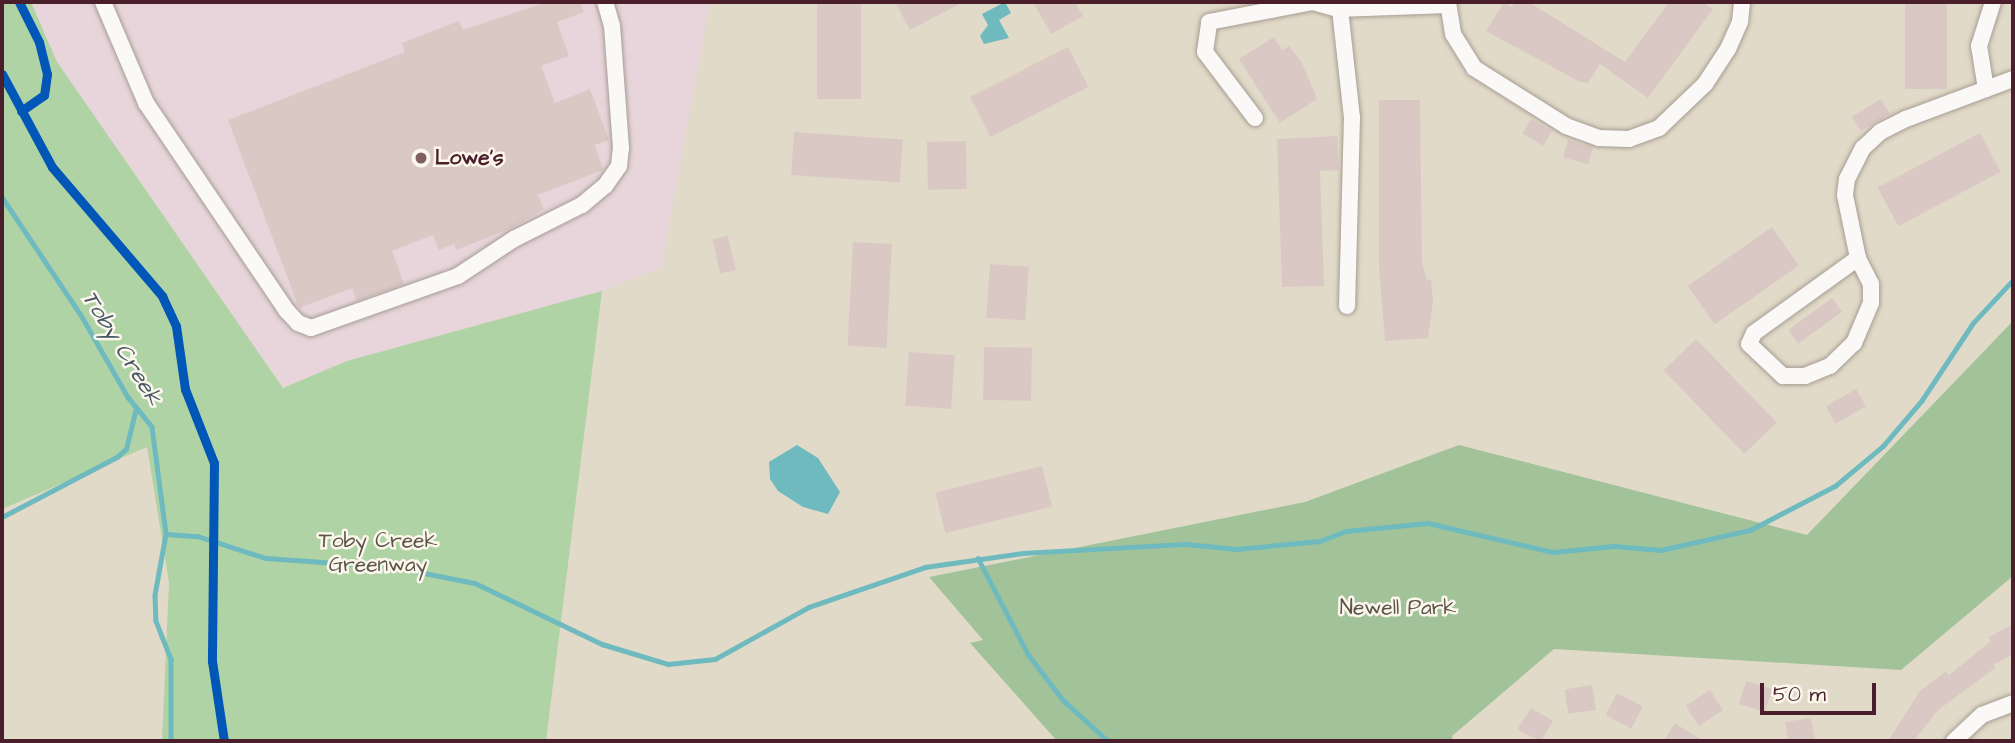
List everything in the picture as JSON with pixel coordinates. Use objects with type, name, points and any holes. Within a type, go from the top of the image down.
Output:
[{"type":"street","points":[[103,2],[146,103],[286,310],[298,323],[311,328],[333,324],[458,276],[514,239],[582,205],[605,186],[619,166],[621,148],[612,26],[605,2]]},
{"type":"street","points":[[1255,118],[1205,52],[1209,22],[1313,2],[1340,9],[1448,3],[1452,34],[1474,68],[1566,126],[1599,138],[1629,139],[1659,128],[1705,84],[1728,50],[1740,22],[1742,2]]},
{"type":"street","points":[[1986,89],[1979,46],[1993,2]]},
{"type":"street","points":[[1340,9],[1352,117],[1347,306]]},
{"type":"street","points":[[1858,258],[1754,333],[1749,344],[1783,376],[1805,376],[1830,366],[1854,342],[1871,303],[1871,284],[1858,258],[1845,195],[1847,179],[1863,148],[1880,132],[1906,119],[2013,79]]},
{"type":"street","points":[[1954,741],[1982,715],[2013,703]]},
{"type":"shaded area","points":[[31,2],[710,2],[661,268],[602,291],[347,361],[283,388],[57,62]]},
{"type":"green space","name":"Toby Creek Greenway","points":[[2,2],[31,2],[57,62],[283,388],[347,361],[602,291],[546,741],[162,741],[169,582],[147,447],[2,509]]},
{"type":"green space","name":"Newell Park","points":[[2013,321],[2013,576],[1901,670],[1554,649],[1452,736],[1453,741],[1057,741],[970,643],[983,640],[929,577],[1305,502],[1459,445],[1807,535]]},
{"type":"water","points":[[1005,2],[1011,13],[999,20],[1009,38],[984,44],[980,36],[988,25],[982,14]]},
{"type":"water","points":[[797,445],[818,458],[840,492],[828,514],[803,507],[778,491],[770,479],[769,462]]},
{"type":"building","name":"Lowe's","points":[[547,2],[580,2],[584,12],[557,22],[569,56],[541,66],[555,103],[590,89],[609,140],[595,145],[603,170],[538,195],[544,209],[512,228],[456,250],[454,244],[439,250],[433,235],[392,251],[404,284],[357,301],[352,288],[299,308],[228,120],[405,52],[402,43],[459,21],[463,30]]},
{"type":"building","points":[[817,2],[861,2],[861,99],[817,99]]},
{"type":"building","points":[[895,2],[963,2],[910,30]]},
{"type":"building","points":[[1033,2],[1075,2],[1083,16],[1051,34]]},
{"type":"building","points":[[1504,2],[1512,7],[1515,2],[1529,2],[1625,62],[1669,2],[1703,2],[1713,9],[1648,98],[1600,64],[1588,83],[1580,82],[1486,31]]},
{"type":"building","points":[[1905,2],[1947,2],[1947,89],[1905,89]]},
{"type":"building","points":[[1274,37],[1282,50],[1289,46],[1302,63],[1317,99],[1280,123],[1239,59]]},
{"type":"building","points":[[1068,47],[1088,87],[990,137],[970,97]]},
{"type":"building","points":[[1881,99],[1890,114],[1861,131],[1852,117]]},
{"type":"building","points":[[1379,100],[1420,100],[1422,263],[1427,280],[1431,279],[1433,301],[1428,338],[1385,341],[1379,267]]},
{"type":"building","points":[[1531,119],[1552,131],[1543,146],[1522,134]]},
{"type":"building","points":[[794,132],[903,140],[900,182],[791,175]]},
{"type":"building","points":[[1980,133],[2001,172],[1898,226],[1878,187]]},
{"type":"building","points":[[1337,136],[1339,170],[1320,171],[1324,286],[1282,287],[1277,139]]},
{"type":"building","points":[[1568,140],[1593,147],[1588,164],[1563,157]]},
{"type":"building","points":[[966,141],[967,189],[928,190],[927,142]]},
{"type":"building","points":[[1772,227],[1799,266],[1715,325],[1688,286]]},
{"type":"building","points":[[728,236],[736,270],[720,274],[712,240]]},
{"type":"building","points":[[853,242],[892,244],[887,348],[848,346]]},
{"type":"building","points":[[990,264],[1029,267],[1025,321],[986,318]]},
{"type":"building","points":[[1832,298],[1842,312],[1798,343],[1788,330]]},
{"type":"building","points":[[1696,339],[1777,422],[1744,454],[1664,370]]},
{"type":"building","points":[[984,347],[1032,348],[1031,401],[983,400]]},
{"type":"building","points":[[909,352],[955,355],[951,409],[905,406]]},
{"type":"building","points":[[1856,389],[1866,406],[1836,424],[1826,406]]},
{"type":"building","points":[[1042,466],[1052,507],[945,533],[935,493]]},
{"type":"building","points":[[2013,624],[2013,654],[1993,665],[1995,668],[1937,711],[1914,741],[1888,741],[1920,691],[1946,671],[1949,675],[1991,641],[1989,637]]},
{"type":"building","points":[[1746,681],[1772,689],[1765,712],[1739,704]]},
{"type":"building","points":[[1592,685],[1596,710],[1568,714],[1564,689]]},
{"type":"building","points":[[1710,690],[1723,710],[1699,726],[1686,706]]},
{"type":"building","points":[[1617,693],[1643,706],[1631,728],[1606,715]]},
{"type":"building","points":[[1531,708],[1553,721],[1541,741],[1517,730]]},
{"type":"building","points":[[1811,718],[1815,741],[1788,741],[1785,722]]},
{"type":"building","points":[[1675,723],[1681,727],[1704,741],[1664,741]]},
{"type":"waterway","name":"Toby Creek","points":[[2,197],[81,315],[128,397],[152,427],[166,534],[155,595],[156,621],[171,659],[171,741]]},
{"type":"waterway","points":[[166,534],[197,536],[266,558],[394,567],[475,583],[602,644],[668,664],[715,659],[809,607],[925,567],[1023,553],[1186,544],[1237,549],[1320,541],[1346,531],[1428,523],[1553,552],[1614,546],[1661,550],[1750,530],[1835,486],[1883,446],[1922,400],[1973,323],[2013,280]]},
{"type":"waterway","points":[[2,517],[117,457],[126,449],[136,408]]},
{"type":"waterway","points":[[978,558],[1028,654],[1063,700],[1108,741]]},
{"type":"cycle path","points":[[19,2],[39,42],[47,74],[44,95],[21,111]]},
{"type":"cycle path","points":[[2,74],[52,167],[162,296],[176,326],[185,389],[214,463],[212,661],[224,741]]},
{"type":"place","name":"Lowe's","points":[[421,158]]}]
